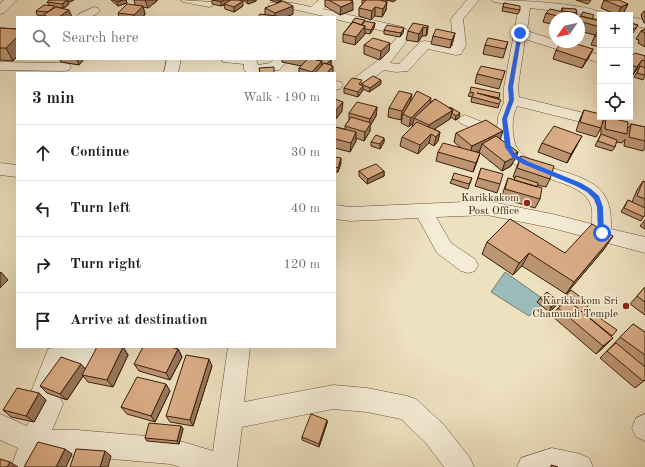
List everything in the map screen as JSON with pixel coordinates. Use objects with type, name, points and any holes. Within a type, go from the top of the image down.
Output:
[{"type":"street","points":[[0,10],[11,0]]},
{"type":"street","points":[[187,0],[209,4]]},
{"type":"street","points":[[274,5],[292,6],[316,15],[316,8],[326,0]]},
{"type":"street","points":[[380,64],[403,68],[425,45],[456,51],[460,45],[457,19],[473,0]]},
{"type":"street","points":[[498,0],[526,4],[585,8],[597,14]]},
{"type":"street","points":[[526,4],[511,87],[511,100],[505,119],[508,143],[514,156],[539,169],[578,184],[589,190],[597,198],[600,207],[602,233]]},
{"type":"street","points":[[85,16],[94,11]]},
{"type":"street","points":[[336,19],[404,32],[406,34],[380,64],[362,80]]},
{"type":"street","points":[[633,22],[645,24]]},
{"type":"street","points":[[520,33],[597,58]]},
{"type":"street","points":[[171,72],[174,60]]},
{"type":"street","points":[[249,60],[251,62],[251,69],[278,66]]},
{"type":"street","points":[[0,66],[64,67]]},
{"type":"street","points":[[511,100],[645,132]]},
{"type":"street","points":[[466,120],[489,130],[508,143]]},
{"type":"street","points":[[0,169],[16,171]]},
{"type":"street","points":[[336,212],[350,214],[487,208],[602,233],[645,245]]},
{"type":"street","points":[[424,211],[444,248],[468,266]]},
{"type":"street","points":[[24,467],[33,442],[51,404],[44,392],[56,356],[91,356],[95,348]]},
{"type":"street","points":[[0,427],[33,442],[77,443],[170,451],[223,467],[239,348]]},
{"type":"street","points":[[230,417],[333,397],[367,400],[408,408],[435,434],[461,467]]},
{"type":"street","points":[[530,467],[552,461],[580,467]]},
{"type":"water","points":[[505,272],[546,301],[529,316],[491,292]]},
{"type":"building","points":[[50,0],[67,0],[62,4],[47,2]]},
{"type":"building","points":[[213,0],[224,0],[221,2]]},
{"type":"building","points":[[231,0],[243,1],[234,7],[224,4]]},
{"type":"building","points":[[329,0],[350,0],[353,2],[341,7]]},
{"type":"building","points":[[366,0],[380,0],[387,2],[383,9],[375,7],[372,11],[359,8]]},
{"type":"building","points":[[604,0],[619,0],[628,4],[621,7]]},
{"type":"building","points":[[283,1],[293,6],[275,13],[265,8]]},
{"type":"building","points":[[504,3],[520,6],[520,10],[503,7]]},
{"type":"building","points":[[127,4],[143,6],[134,15],[118,13]]},
{"type":"building","points":[[44,5],[55,6],[48,12],[36,11]]},
{"type":"building","points":[[56,7],[69,10],[60,16],[43,15]]},
{"type":"building","points":[[562,8],[576,9],[577,12],[570,12],[563,11]]},
{"type":"building","points":[[550,9],[563,12],[549,12],[549,14],[546,13]]},
{"type":"building","points":[[585,13],[594,15],[592,19],[585,17]]},
{"type":"building","points":[[260,14],[275,16],[259,16]]},
{"type":"building","points":[[585,17],[597,20],[597,26],[585,23]]},
{"type":"building","points":[[355,18],[365,20],[361,25],[353,22],[350,25]]},
{"type":"building","points":[[365,21],[375,23],[371,30],[365,29],[365,26],[362,25]]},
{"type":"building","points":[[353,22],[365,26],[356,37],[343,34]]},
{"type":"building","points":[[413,23],[428,26],[427,28],[423,27],[419,34],[408,31]]},
{"type":"building","points":[[633,24],[638,25],[635,29],[633,29]]},
{"type":"building","points":[[387,25],[404,28],[401,33],[384,30]]},
{"type":"building","points":[[0,28],[16,29],[16,38],[6,48],[0,48]]},
{"type":"building","points":[[436,29],[455,33],[452,40],[433,36]]},
{"type":"building","points":[[373,38],[390,43],[381,51],[364,45]]},
{"type":"building","points":[[488,38],[508,42],[505,49],[485,45]]},
{"type":"building","points":[[585,47],[593,49],[586,60],[556,50],[558,48],[585,48]]},
{"type":"building","points":[[635,53],[645,56],[645,61],[642,60],[637,67],[633,66],[633,55]]},
{"type":"building","points":[[307,60],[322,61],[312,72],[299,68]]},
{"type":"building","points":[[316,60],[331,60],[322,65],[322,61]]},
{"type":"building","points":[[324,63],[333,66],[328,72],[316,72]]},
{"type":"building","points":[[481,66],[505,71],[502,80],[477,74]]},
{"type":"building","points":[[640,66],[645,68],[645,75],[637,73]]},
{"type":"building","points":[[274,67],[274,72],[260,72],[259,68]]},
{"type":"building","points":[[373,76],[381,80],[370,88],[361,84]]},
{"type":"building","points":[[352,78],[362,80],[359,84],[363,86],[358,92],[344,88]]},
{"type":"building","points":[[471,87],[500,93],[499,98],[477,93],[501,100],[499,104],[472,97],[474,93],[470,92]]},
{"type":"building","points":[[399,91],[412,94],[402,111],[389,108]]},
{"type":"building","points":[[417,91],[431,98],[411,118],[403,114]]},
{"type":"building","points":[[336,99],[343,102],[336,110]]},
{"type":"building","points":[[435,99],[453,110],[429,125],[414,118]]},
{"type":"building","points":[[357,102],[377,107],[370,119],[349,113]]},
{"type":"building","points":[[450,107],[460,113],[456,116],[452,113],[453,110],[449,108]]},
{"type":"building","points":[[584,110],[597,113],[597,120],[603,120],[601,128],[580,122]]},
{"type":"building","points":[[351,117],[371,123],[365,132],[345,126]]},
{"type":"building","points":[[486,120],[503,131],[472,146],[456,133]]},
{"type":"building","points":[[606,120],[619,120],[628,122],[627,134],[605,129]]},
{"type":"building","points":[[417,122],[440,132],[436,137],[431,134],[420,145],[402,137]]},
{"type":"building","points":[[631,124],[645,127],[645,141],[629,137]]},
{"type":"building","points":[[554,126],[582,136],[571,154],[542,143]]},
{"type":"building","points":[[336,127],[356,132],[351,143],[336,139]]},
{"type":"building","points":[[601,134],[617,140],[615,147],[598,141]]},
{"type":"building","points":[[376,135],[384,138],[380,144],[371,142]]},
{"type":"building","points":[[496,136],[518,152],[512,155],[515,157],[505,162],[482,144]]},
{"type":"building","points":[[443,143],[480,153],[476,163],[438,152]]},
{"type":"building","points":[[521,156],[554,166],[550,179],[517,168]]},
{"type":"building","points":[[336,157],[341,158],[338,168],[336,167]]},
{"type":"building","points":[[376,164],[384,171],[368,179],[359,171]]},
{"type":"building","points":[[481,168],[503,174],[500,184],[478,178]]},
{"type":"building","points":[[454,173],[472,178],[469,184],[452,179]]},
{"type":"building","points":[[516,176],[538,183],[537,187],[514,180]]},
{"type":"building","points":[[508,178],[542,188],[540,199],[505,189]]},
{"type":"building","points":[[643,181],[645,182],[645,199],[637,196]]},
{"type":"building","points":[[628,200],[645,208],[644,217],[624,208]]},
{"type":"building","points":[[510,219],[565,253],[592,224],[613,236],[574,282],[529,253],[519,263],[487,242]]},
{"type":"building","points":[[645,287],[645,302],[637,296]]},
{"type":"building","points":[[571,290],[590,304],[582,312],[568,300],[564,303],[561,301]]},
{"type":"building","points":[[547,292],[559,302],[551,307],[540,298]]},
{"type":"building","points":[[568,300],[613,338],[603,346],[558,308]]},
{"type":"building","points":[[590,311],[617,330],[612,336],[586,315]]},
{"type":"building","points":[[633,324],[645,332],[645,355],[620,337]]},
{"type":"building","points":[[616,343],[645,367],[645,380],[643,381],[607,351]]},
{"type":"building","points":[[96,348],[123,348],[107,380],[82,375]]},
{"type":"building","points":[[142,348],[178,349],[166,373],[134,364]]},
{"type":"building","points":[[186,355],[209,359],[190,420],[166,416]]},
{"type":"building","points":[[61,357],[81,364],[60,394],[40,386]]},
{"type":"building","points":[[137,377],[166,384],[151,416],[121,407]]},
{"type":"building","points":[[17,388],[39,393],[26,416],[3,410]]},
{"type":"building","points":[[311,414],[327,420],[319,444],[302,437]]},
{"type":"building","points":[[149,423],[181,426],[177,441],[145,438]]},
{"type":"building","points":[[38,442],[65,449],[56,467],[24,467]]},
{"type":"building","points":[[76,449],[105,451],[100,467],[70,467]]},
{"type":"building","points":[[0,459],[10,462],[7,467],[0,467]]},
{"type":"place","name":"Karikkakom Post Office","points":[[527,203]]},
{"type":"place","name":"Karikkakom Sri Chamundi Temple","points":[[626,306]]},
{"type":"route","points":[[520,33],[511,87],[511,100],[505,119],[508,147],[514,156],[525,162],[589,190],[597,198],[600,207],[602,233]]}]
